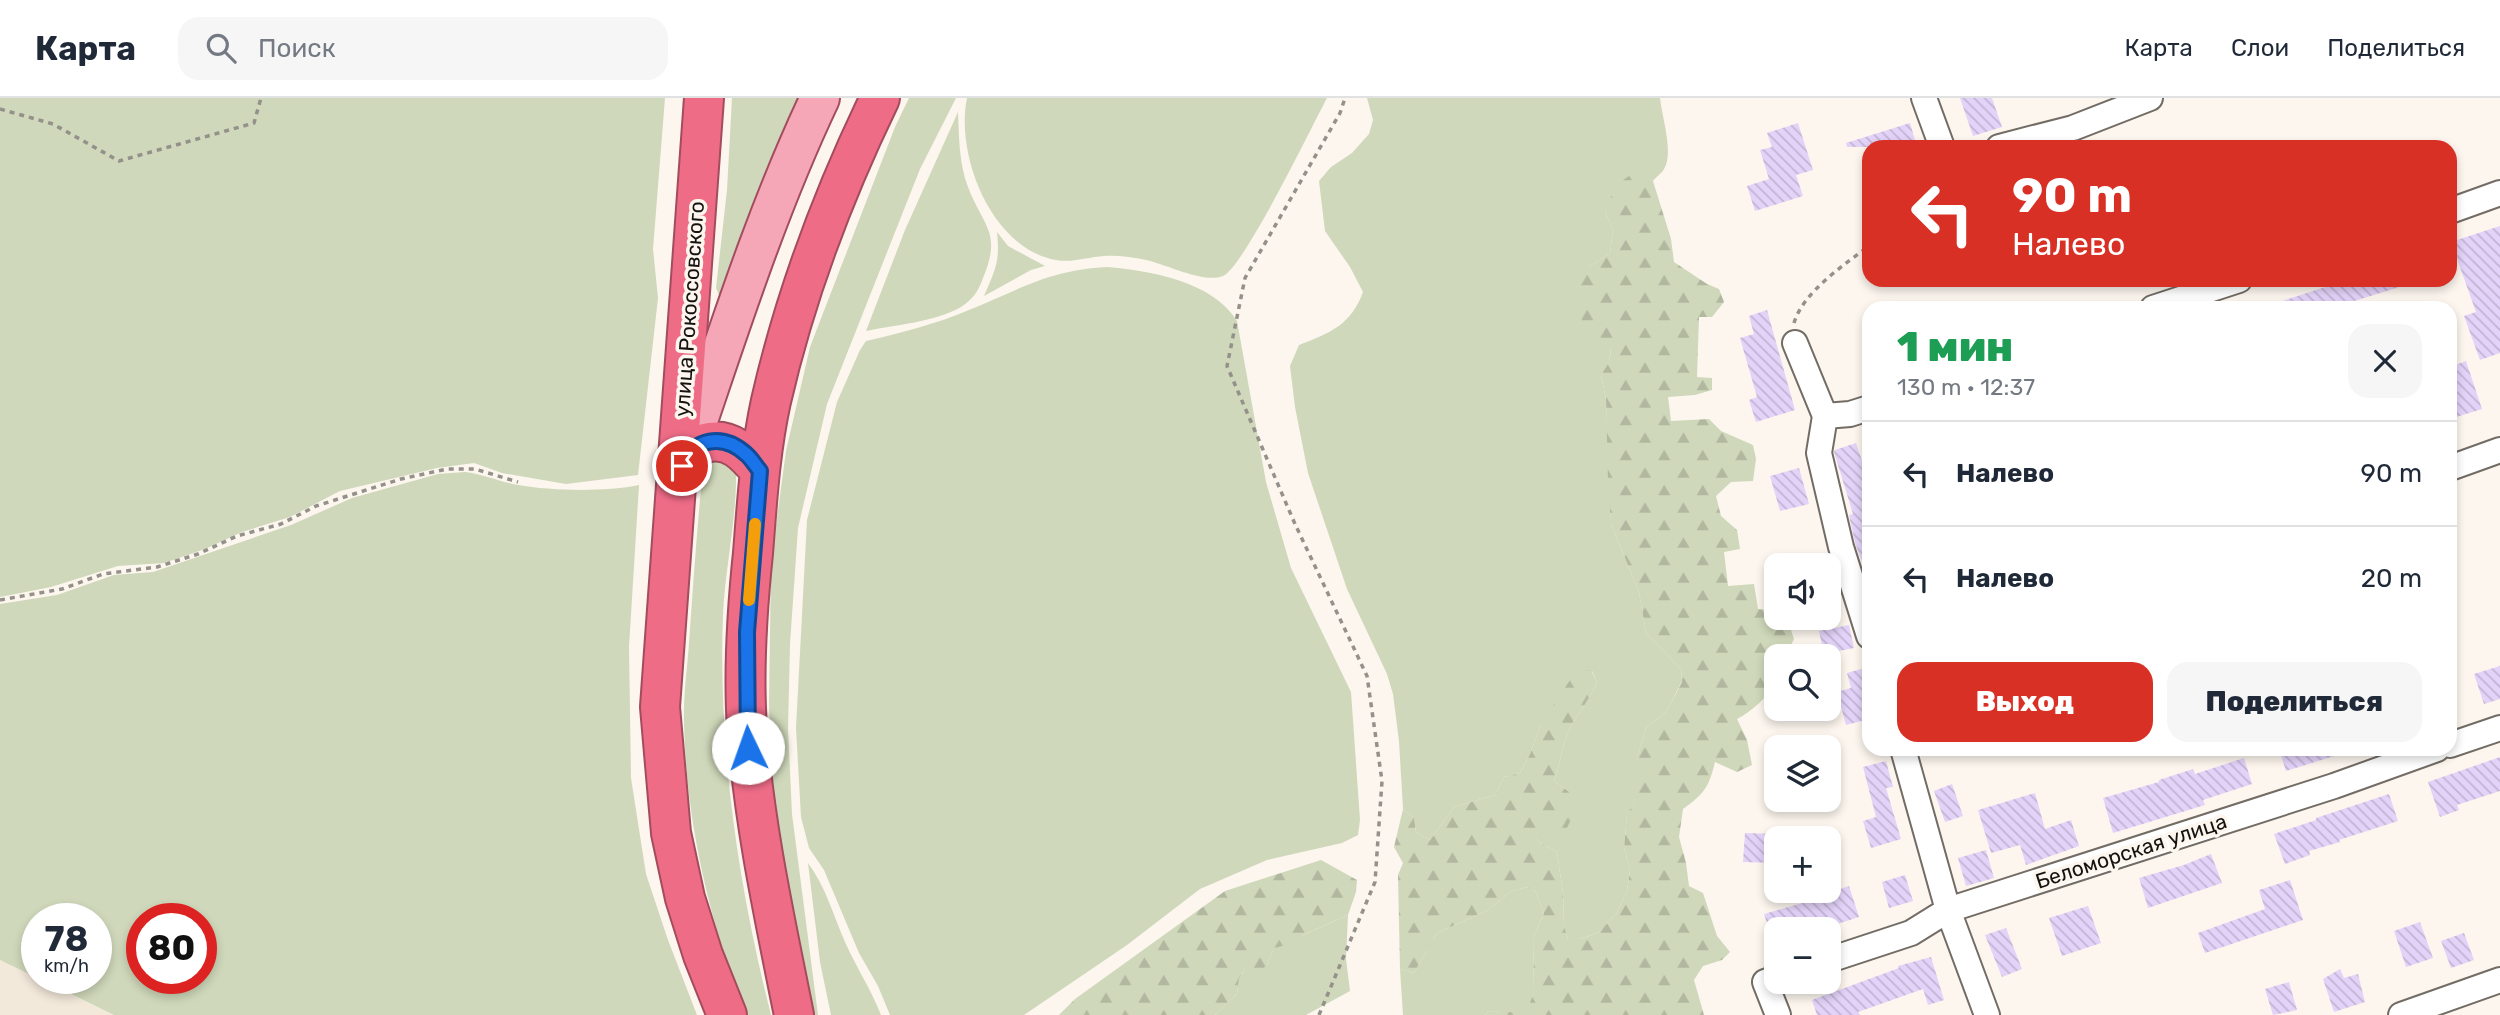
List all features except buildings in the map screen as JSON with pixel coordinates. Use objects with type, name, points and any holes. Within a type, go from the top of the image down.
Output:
[{"type":"highway","name":"улица Рокоссовского","points":[[704,98],[682,466],[665,617],[660,707],[671,833],[685,898],[703,955],[727,1015]]},
{"type":"highway","points":[[794,1015],[760,846],[746,725],[747,632],[760,471],[771,403],[805,278],[847,166],[880,98]]},
{"type":"highway","points":[[682,466],[696,446],[720,441],[735,446],[746,454],[760,471]]},
{"type":"main road","points":[[682,466],[755,253],[820,98]]},
{"type":"main road","points":[[847,166],[873,98]]},
{"type":"street","points":[[1924,98],[1939,140]]},
{"type":"street","points":[[2026,140],[2073,128],[2150,98]]},
{"type":"street","points":[[2457,208],[2500,193]]},
{"type":"street","points":[[2174,301],[2218,287]]},
{"type":"street","points":[[1795,343],[1825,416],[1819,453],[1841,547],[1862,614]]},
{"type":"street","points":[[1825,416],[1862,410]]},
{"type":"street","points":[[2457,465],[2500,450]]},
{"type":"street","points":[[2457,743],[2500,728]]},
{"type":"street","points":[[1905,756],[1948,910],[1987,1015]]},
{"type":"street","name":"Беломорская улица","points":[[1841,956],[1911,933],[1948,910],[2334,786],[2418,756]]},
{"type":"street","points":[[2402,1015],[2500,980]]},
{"type":"street","points":[[1773,994],[1777,1015]]},
{"type":"path","points":[[0,109],[54,124],[119,161],[254,122],[261,98]]},
{"type":"path","points":[[1318,1015],[1375,882],[1382,781],[1371,702],[1367,676],[1295,524],[1227,366],[1245,278],[1340,113],[1345,98]]},
{"type":"path","points":[[1795,343],[1794,323],[1798,309],[1830,276],[1862,251]]},
{"type":"path","points":[[0,600],[62,589],[103,574],[157,567],[178,561],[237,537],[281,524],[316,506],[401,479],[447,469],[475,469],[518,482]]},
{"type":"shaded area","points":[[0,960],[21,970],[21,994],[70,994],[114,1015],[0,1015]]},
{"type":"green space","points":[[0,98],[665,98],[653,249],[658,298],[638,475],[566,484],[502,473],[474,463],[437,468],[340,491],[290,517],[242,532],[205,549],[164,563],[118,566],[51,587],[0,597]]},
{"type":"green space","points":[[732,98],[799,98],[723,293],[719,295],[716,288],[727,190]]},
{"type":"green space","points":[[909,98],[956,98],[920,169],[827,404],[798,528],[790,644],[788,729],[792,814],[818,1015],[808,1015],[778,841],[772,776],[769,703],[771,562],[786,451],[810,347],[895,127]]},
{"type":"green space","points":[[967,98],[1327,98],[1246,248],[1233,267],[1223,276],[1215,278],[1196,276],[1125,256],[1056,260],[1033,252],[1013,238],[983,197],[973,172],[967,146]]},
{"type":"green space","points":[[1367,98],[1660,98],[1668,145],[1667,162],[1653,181],[1639,173],[1605,211],[1613,230],[1610,253],[1589,267],[1611,348],[1609,362],[1601,375],[1606,399],[1611,524],[1639,592],[1646,633],[1681,669],[1682,681],[1666,712],[1646,728],[1636,761],[1636,799],[1627,816],[1624,847],[1630,870],[1627,891],[1616,914],[1598,933],[1580,939],[1568,939],[1564,926],[1563,893],[1557,852],[1539,842],[1533,834],[1540,831],[1568,791],[1554,781],[1566,737],[1597,682],[1592,671],[1541,724],[1520,773],[1504,777],[1495,795],[1454,807],[1430,840],[1416,832],[1414,818],[1403,809],[1399,741],[1393,694],[1387,674],[1347,589],[1308,473],[1290,366],[1299,345],[1346,320],[1363,292],[1350,267],[1325,231],[1319,181],[1331,167],[1352,153],[1369,134],[1373,120]]},
{"type":"green space","points":[[958,112],[965,178],[991,240],[988,263],[981,283],[969,301],[951,312],[927,320],[866,331],[905,230]]},
{"type":"green space","points":[[1639,172],[1653,181],[1671,239],[1674,262],[1719,289],[1724,302],[1712,317],[1699,317],[1697,377],[1712,378],[1712,390],[1695,395],[1668,397],[1671,421],[1709,419],[1721,431],[1753,445],[1756,459],[1753,481],[1731,482],[1716,496],[1721,516],[1737,530],[1740,549],[1724,552],[1728,586],[1754,584],[1758,609],[1764,610],[1764,630],[1791,630],[1794,639],[1792,644],[1764,644],[1764,698],[1737,719],[1747,740],[1752,765],[1737,772],[1715,762],[1705,789],[1683,809],[1679,837],[1689,886],[1703,893],[1717,936],[1730,952],[1722,960],[1703,966],[1694,980],[1704,1015],[1485,1015],[1489,1011],[1526,1013],[1534,992],[1533,939],[1544,913],[1535,891],[1526,887],[1510,892],[1488,910],[1437,933],[1414,973],[1400,969],[1398,875],[1403,863],[1394,847],[1403,809],[1414,818],[1416,832],[1430,840],[1454,807],[1495,795],[1504,777],[1520,773],[1541,724],[1576,671],[1591,670],[1597,682],[1566,737],[1554,781],[1568,791],[1577,807],[1565,832],[1552,836],[1540,831],[1534,834],[1539,842],[1557,852],[1563,893],[1564,926],[1568,939],[1580,939],[1598,933],[1616,914],[1627,891],[1630,870],[1624,847],[1627,815],[1636,799],[1636,761],[1646,728],[1666,712],[1682,682],[1681,669],[1646,633],[1639,592],[1611,524],[1606,399],[1601,375],[1609,362],[1611,349],[1587,336],[1574,297],[1589,267],[1610,253],[1613,230],[1605,211],[1621,182]]},
{"type":"green space","points":[[997,232],[1008,246],[1045,266],[1031,270],[984,296],[996,265]]},
{"type":"green space","points":[[1107,267],[1161,275],[1196,287],[1226,307],[1237,321],[1266,482],[1291,568],[1351,692],[1360,820],[1358,835],[1342,843],[1267,860],[1200,889],[1127,945],[1024,1015],[890,1015],[878,986],[859,953],[824,870],[809,848],[801,817],[796,728],[807,520],[837,402],[866,341],[944,320],[1052,276]]},
{"type":"green space","points":[[717,454],[736,472],[735,507],[723,615],[722,665],[727,766],[740,867],[771,1015],[746,1015],[711,909],[689,798],[684,724],[697,535],[703,469],[709,458]]},
{"type":"green space","points":[[465,472],[532,487],[595,490],[639,485],[629,647],[631,778],[646,874],[697,1015],[114,1015],[71,994],[112,994],[112,903],[21,903],[21,970],[0,960],[0,604],[57,595],[114,575],[153,572],[291,525],[352,498],[438,474]]},
{"type":"green space","points":[[1321,860],[1357,880],[1348,915],[1303,935],[1298,942],[1274,948],[1267,965],[1258,973],[1245,968],[1239,979],[1237,994],[1215,1015],[1059,1015],[1075,999],[1225,891]]},
{"type":"green space","points":[[808,863],[824,891],[845,942],[881,1015],[831,1015],[820,962]]},
{"type":"green space","points":[[1526,887],[1535,891],[1544,913],[1533,939],[1534,992],[1526,1014],[1489,1011],[1485,1015],[1403,1015],[1400,969],[1414,973],[1437,933],[1488,910],[1510,892]]},
{"type":"green space","points":[[1348,915],[1346,959],[1350,991],[1306,1015],[1215,1015],[1237,994],[1239,979],[1245,968],[1267,965],[1274,948]]},
{"type":"slow traffic","points":[[749,600],[755,524]]},
{"type":"route","points":[[682,466],[687,453],[696,446],[720,441],[735,446],[746,454],[760,471],[747,632],[748,748]]}]
